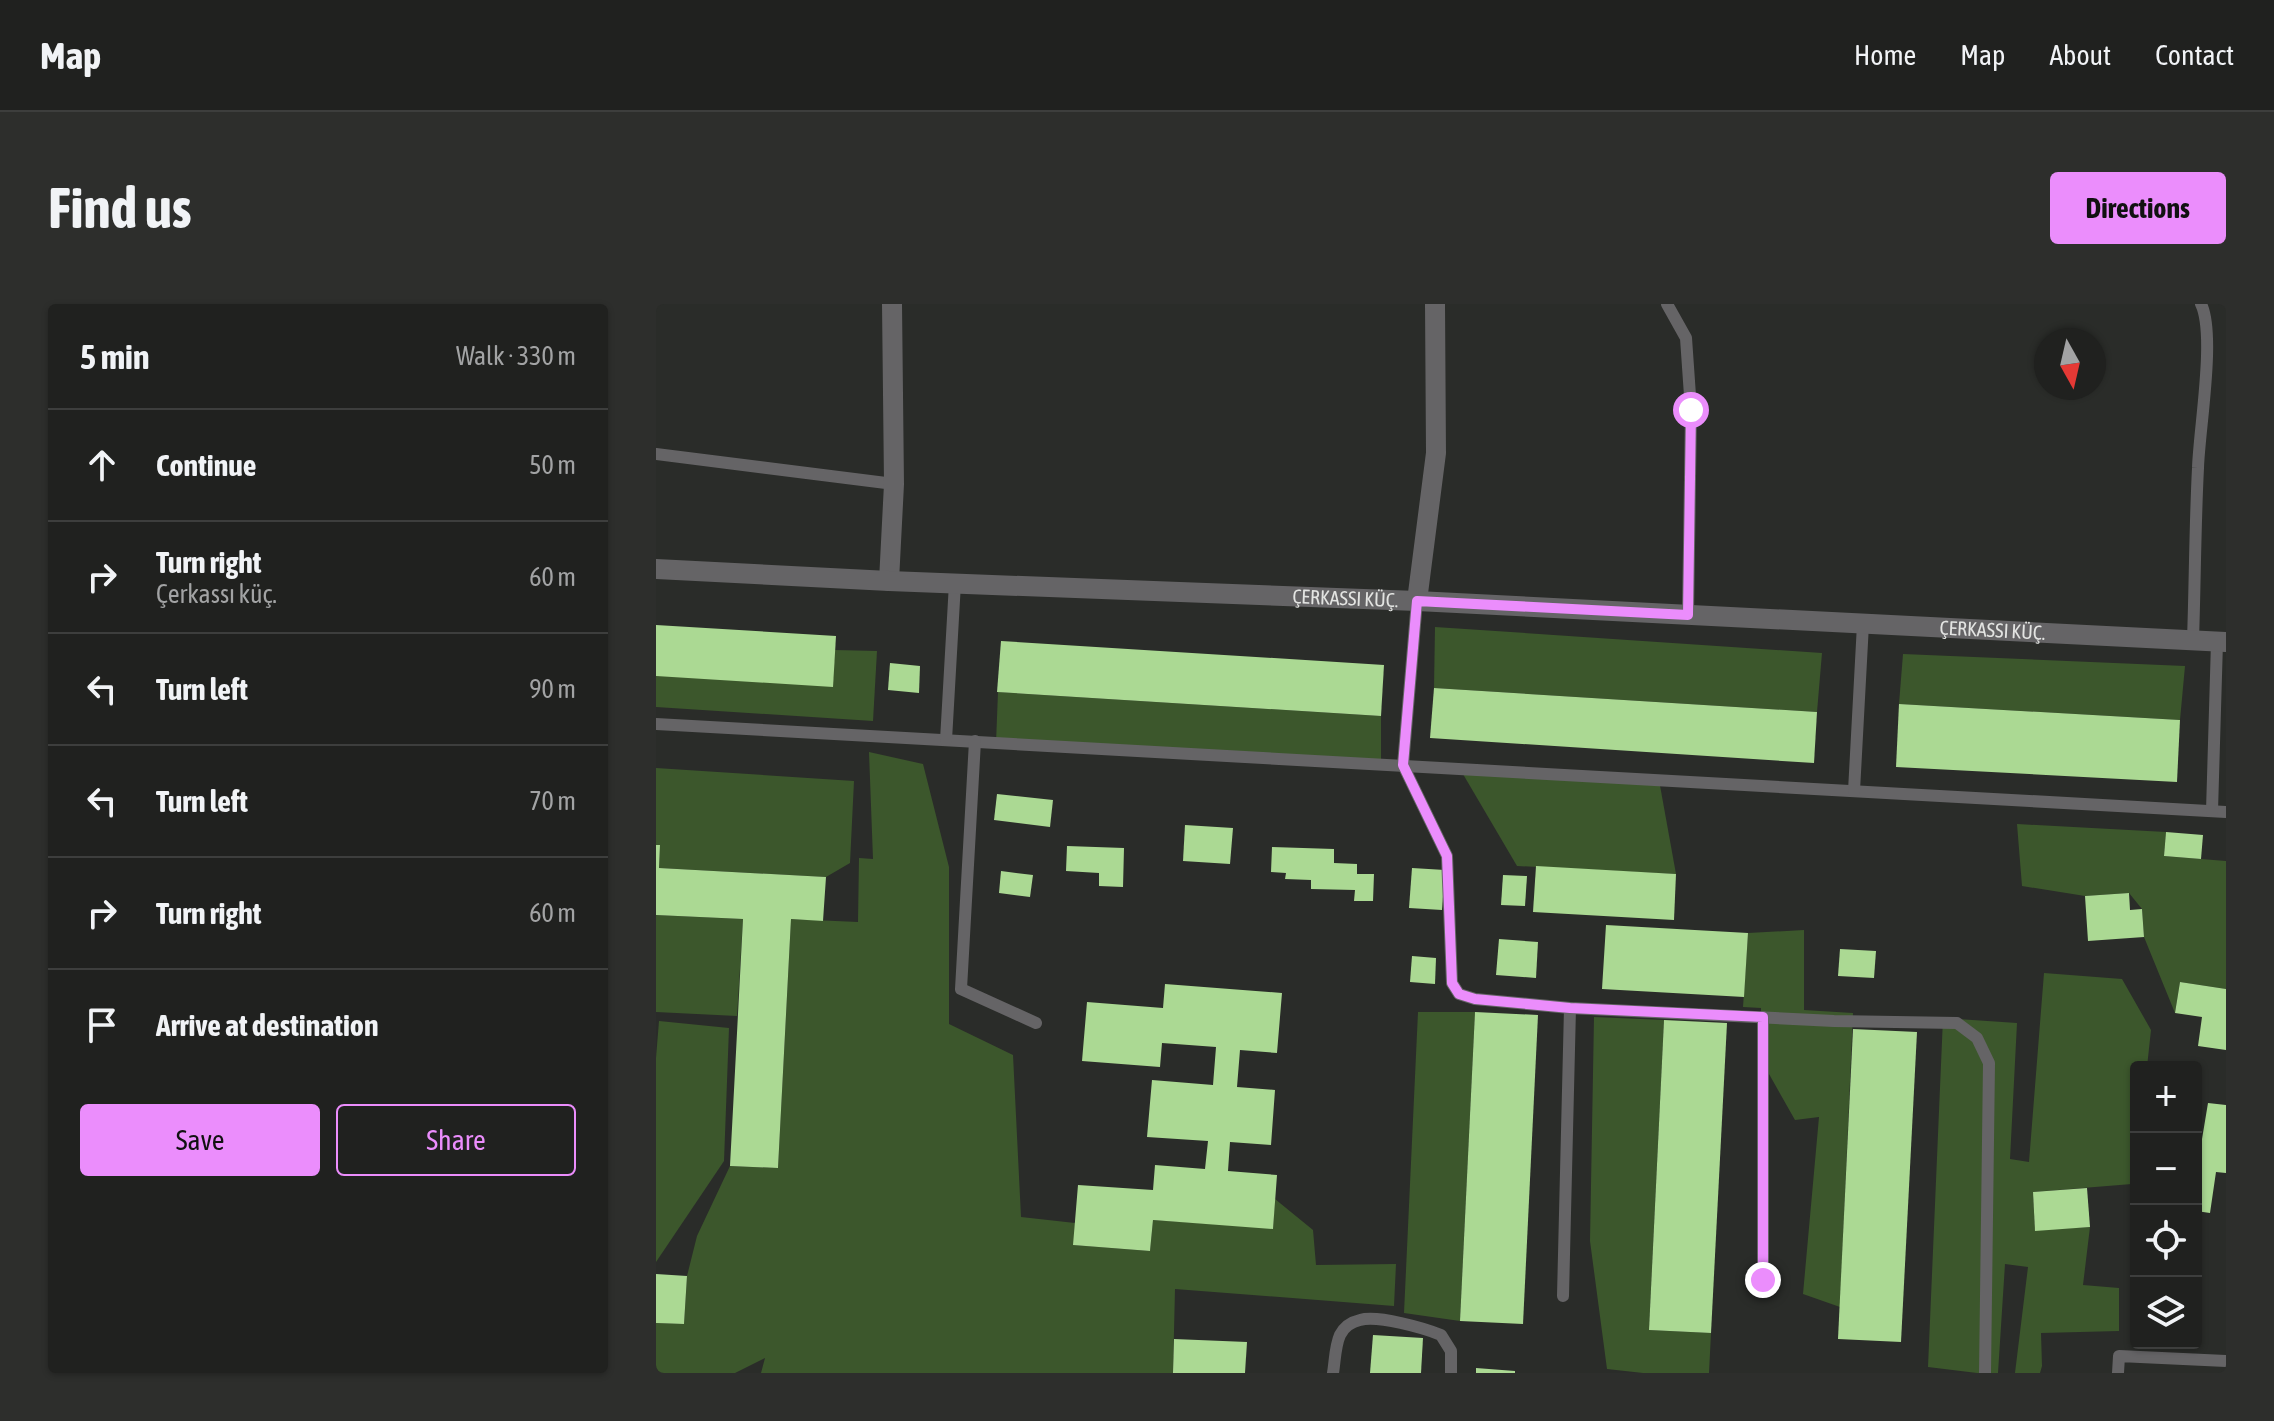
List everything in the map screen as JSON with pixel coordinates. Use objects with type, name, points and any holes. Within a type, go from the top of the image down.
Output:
[{"type":"street","points":[[889,581],[894,484],[892,304]]},
{"type":"street","points":[[1417,601],[1436,453],[1435,304]]},
{"type":"street","points":[[656,569],[1417,601],[2222,642]]},
{"type":"lane","points":[[1667,304],[1686,338],[1691,410],[1688,615]]},
{"type":"lane","points":[[2193,640],[2198,466],[2207,335],[2201,304]]},
{"type":"lane","points":[[656,454],[894,484]]},
{"type":"lane","points":[[946,740],[955,583]]},
{"type":"lane","points":[[1417,601],[1403,765],[1447,856],[1452,983],[1459,994],[1475,999],[1570,1008],[1834,1021],[1957,1023],[1977,1038],[1989,1063],[1985,1373]]},
{"type":"lane","points":[[1854,791],[1863,624]]},
{"type":"lane","points":[[2212,811],[2222,642]]},
{"type":"lane","points":[[656,724],[2226,812]]},
{"type":"lane","points":[[975,741],[961,989],[1036,1023]]},
{"type":"lane","points":[[1563,1296],[1570,1008]]},
{"type":"lane","points":[[1763,1017],[1763,1280]]},
{"type":"lane","points":[[1333,1373],[1339,1337],[1346,1326],[1360,1319],[1441,1335],[1451,1351],[1451,1373]]},
{"type":"lane","points":[[2118,1373],[2119,1356],[2226,1361]]},
{"type":"green space","points":[[1435,627],[1822,653],[1817,712],[1434,688]]},
{"type":"green space","points":[[835,650],[877,651],[873,721],[656,707],[656,676]]},
{"type":"green space","points":[[1903,654],[2185,666],[2180,720],[1899,704]]},
{"type":"green space","points":[[998,692],[1381,716],[1381,765],[996,743]]},
{"type":"green space","points":[[869,752],[923,764],[949,867],[949,1024],[1013,1055],[1021,1217],[1075,1223],[1074,1245],[1150,1251],[1153,1220],[1273,1228],[1275,1199],[1313,1230],[1316,1265],[1396,1264],[1394,1306],[1175,1289],[1173,1373],[761,1373],[765,1358],[735,1373],[656,1373],[656,1323],[684,1324],[687,1276],[697,1236],[730,1166],[778,1168],[791,919],[858,922],[859,858],[873,859]]},
{"type":"green space","points":[[656,768],[854,781],[850,863],[826,877],[659,868]]},
{"type":"green space","points":[[1460,769],[1659,780],[1676,874],[1517,866]]},
{"type":"green space","points":[[2017,824],[2166,832],[2164,856],[2226,861],[2226,989],[2180,982],[2175,1013],[2144,937],[2142,909],[2129,893],[2085,896],[2022,886]]},
{"type":"green space","points":[[656,915],[743,919],[737,1016],[656,1012]]},
{"type":"green space","points":[[1804,930],[1804,1010],[1853,1013],[1840,1307],[1803,1294],[1819,1117],[1795,1120],[1760,1058],[1761,1008],[1743,1007],[1748,933]]},
{"type":"green space","points":[[2044,973],[2122,979],[2151,1030],[2148,1061],[2130,1061],[2130,1184],[2033,1192],[2035,1230],[2090,1227],[2083,1285],[2119,1288],[2119,1331],[2041,1333],[2040,1373],[2015,1373],[2028,1267],[2005,1264],[1998,1373],[1928,1367],[1943,1018],[2017,1023],[2010,1159],[2029,1162]]},
{"type":"green space","points":[[1418,1012],[1475,1012],[1460,1321],[1404,1313]]},
{"type":"green space","points":[[1594,1017],[1664,1020],[1649,1330],[1711,1333],[1709,1373],[1643,1373],[1607,1369],[1590,1241]]},
{"type":"green space","points":[[659,1021],[729,1028],[724,1161],[656,1262],[656,1058]]},
{"type":"building","points":[[656,625],[836,636],[833,687],[656,676]]},
{"type":"building","points":[[1001,641],[1384,665],[1381,716],[997,692]]},
{"type":"building","points":[[890,663],[920,666],[919,693],[888,690]]},
{"type":"building","points":[[1434,688],[1817,712],[1814,763],[1430,738]]},
{"type":"building","points":[[1899,704],[2180,720],[2177,782],[1896,767]]},
{"type":"building","points":[[997,794],[1053,800],[1050,827],[994,820]]},
{"type":"building","points":[[1185,825],[1233,828],[1230,864],[1183,861]]},
{"type":"building","points":[[2166,832],[2203,835],[2201,859],[2164,856]]},
{"type":"building","points":[[656,845],[660,845],[659,868],[826,877],[823,921],[791,919],[778,1168],[730,1166],[743,919],[656,915]]},
{"type":"building","points":[[1067,846],[1124,848],[1123,887],[1099,886],[1099,873],[1066,871]]},
{"type":"building","points":[[1272,847],[1334,849],[1334,863],[1357,864],[1357,874],[1374,874],[1373,901],[1354,901],[1355,890],[1311,889],[1311,880],[1285,879],[1286,873],[1271,872]]},
{"type":"building","points":[[1536,866],[1676,874],[1674,920],[1533,912]]},
{"type":"building","points":[[1412,868],[1445,870],[1442,910],[1409,908]]},
{"type":"building","points":[[1001,871],[1033,875],[1030,897],[999,893]]},
{"type":"building","points":[[1503,875],[1527,876],[1525,906],[1501,905]]},
{"type":"building","points":[[2129,893],[2130,910],[2142,909],[2144,937],[2088,941],[2085,896]]},
{"type":"building","points":[[1606,925],[1748,933],[1744,997],[1602,989]]},
{"type":"building","points":[[1499,939],[1538,942],[1536,978],[1496,975]]},
{"type":"building","points":[[1840,949],[1876,951],[1874,978],[1838,976]]},
{"type":"building","points":[[1412,956],[1436,958],[1435,984],[1410,982]]},
{"type":"building","points":[[2180,982],[2226,989],[2226,1050],[2198,1046],[2202,1017],[2175,1013]]},
{"type":"building","points":[[1165,984],[1282,993],[1277,1053],[1240,1050],[1237,1087],[1275,1090],[1271,1145],[1230,1142],[1228,1171],[1277,1175],[1273,1229],[1153,1220],[1150,1251],[1073,1245],[1078,1185],[1153,1190],[1155,1165],[1205,1169],[1208,1141],[1147,1137],[1152,1080],[1213,1085],[1216,1047],[1162,1043],[1160,1067],[1082,1061],[1087,1002],[1163,1008]]},
{"type":"building","points":[[1475,1012],[1538,1015],[1523,1324],[1460,1321]]},
{"type":"building","points":[[1664,1020],[1727,1023],[1711,1333],[1649,1330]]},
{"type":"building","points":[[1853,1029],[1917,1032],[1901,1342],[1838,1339]]},
{"type":"building","points":[[2208,1103],[2226,1105],[2226,1173],[2216,1172],[2210,1213],[2202,1212],[2202,1139]]},
{"type":"building","points":[[2087,1188],[2090,1227],[2035,1231],[2033,1192]]},
{"type":"building","points":[[656,1274],[687,1276],[684,1324],[656,1323]]},
{"type":"building","points":[[1373,1335],[1423,1338],[1421,1373],[1370,1373]]},
{"type":"building","points":[[1174,1339],[1247,1342],[1245,1373],[1173,1373]]},
{"type":"building","points":[[1476,1368],[1515,1371],[1515,1373],[1476,1373]]},
{"type":"route","points":[[1691,410],[1688,615],[1417,601],[1403,765],[1447,856],[1452,983],[1459,994],[1475,999],[1570,1008],[1763,1017],[1763,1280]]}]
